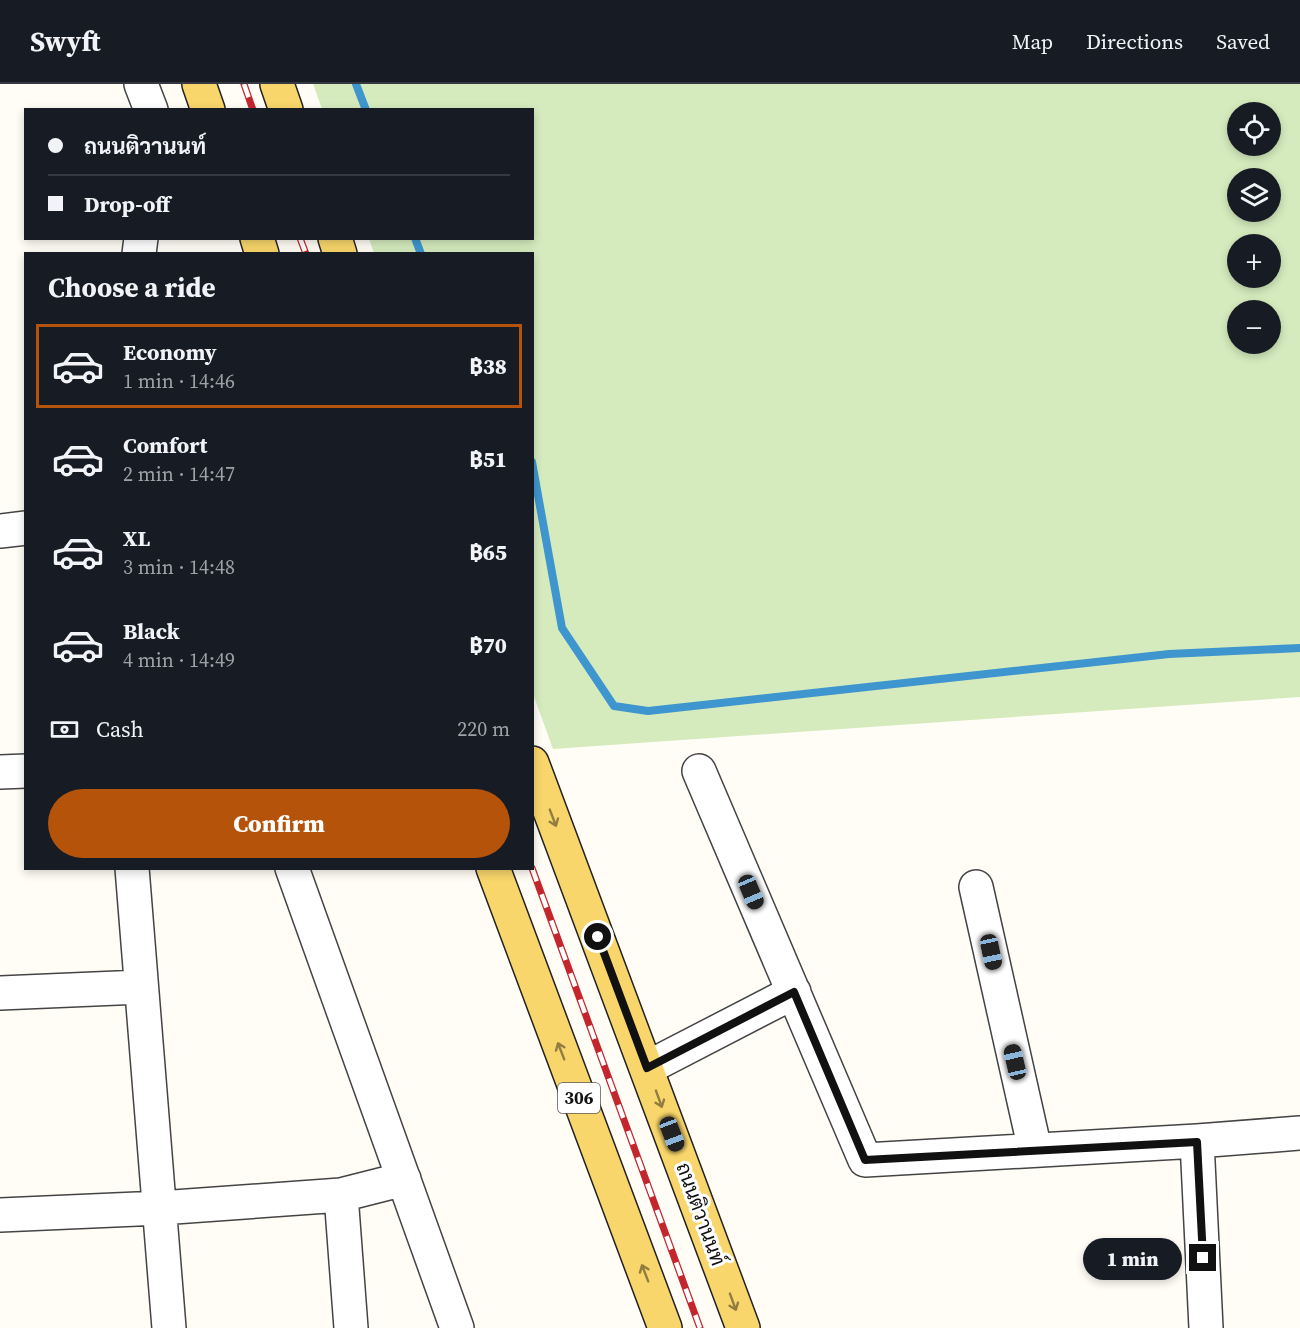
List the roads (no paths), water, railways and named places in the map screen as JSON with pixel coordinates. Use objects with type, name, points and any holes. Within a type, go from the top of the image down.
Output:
[{"type":"main road","points":[[199,84],[207,108]]},
{"type":"main road","points":[[277,84],[285,108]]},
{"type":"main road","name":"ถนนติวานนท์","points":[[534,768],[743,1328]]},
{"type":"main road","name":"306","points":[[494,870],[665,1328]]},
{"type":"street","points":[[141,84],[150,108]]},
{"type":"street","points":[[0,531],[24,528]]},
{"type":"street","points":[[0,772],[24,771]]},
{"type":"street","points":[[699,771],[865,1160],[1197,1142],[1300,1133]]},
{"type":"street","points":[[132,870],[170,1328]]},
{"type":"street","points":[[293,870],[457,1328]]},
{"type":"street","points":[[976,887],[1035,1150]]},
{"type":"street","points":[[0,993],[141,987]]},
{"type":"street","points":[[647,1068],[794,992]]},
{"type":"street","points":[[1197,1142],[1206,1328]]},
{"type":"street","points":[[0,1215],[159,1208],[341,1195],[404,1179]]},
{"type":"street","points":[[341,1195],[351,1328]]},
{"type":"waterway","points":[[356,84],[365,108]]},
{"type":"waterway","points":[[416,240],[420,252]]},
{"type":"waterway","points":[[534,473],[562,628],[614,706],[648,711],[1169,654],[1300,648]]},
{"type":"railway","points":[[244,84],[252,108]]},
{"type":"railway","points":[[301,240],[305,252]]},
{"type":"railway","points":[[533,870],[700,1328]]}]
